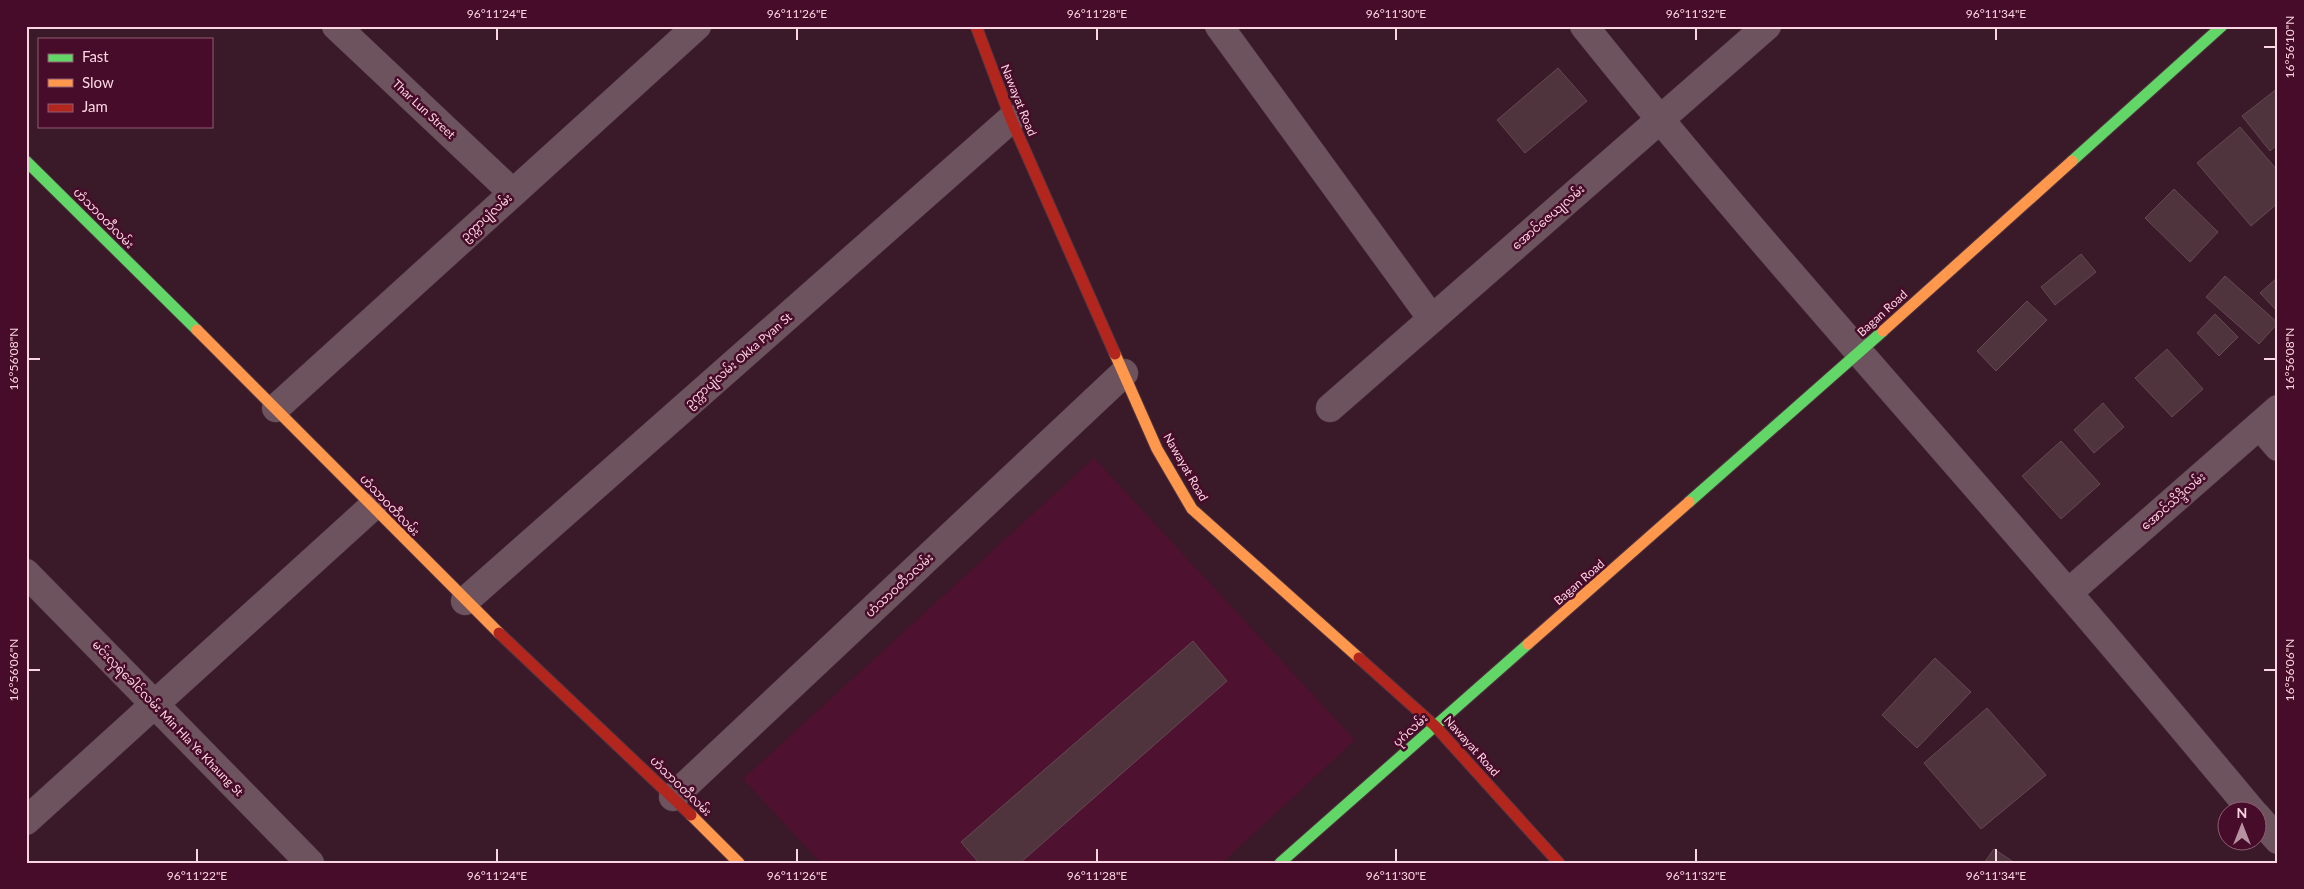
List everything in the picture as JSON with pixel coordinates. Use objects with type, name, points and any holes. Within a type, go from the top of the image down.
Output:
[{"type":"street","name":"Thar Lun Street","points":[[336,26],[512,193]]},
{"type":"street","name":"ဥက္ကာပျံလမ်း","points":[[276,408],[697,26]]},
{"type":"street","name":"Nawayat Road","points":[[976,26],[1011,119],[1157,449],[1192,509],[1435,726],[1559,863]]},
{"type":"street","points":[[1219,26],[1432,319]]},
{"type":"street","points":[[1584,26],[1659,120],[1858,354],[2068,593],[2245,802]]},
{"type":"street","name":"အောင်ဇေယျလမ်း","points":[[1330,408],[1766,26]]},
{"type":"street","name":"Bagan Road","points":[[1558,619],[1858,354],[2222,26]]},
{"type":"street","name":"ဥက္ကာပျံလမ်း Okka Pyan St","points":[[464,601],[1011,119]]},
{"type":"street","name":"ဟံသာဝတီလမ်း","points":[[26,161],[276,408],[464,601],[673,797],[740,863]]},
{"type":"street","name":"ဟံသာဝတီ၁လမ်း","points":[[673,797],[1124,372]]},
{"type":"street","points":[[2269,418],[2278,447]]},
{"type":"street","name":"အောင်သိဒ္ဒိလမ်း","points":[[2068,593],[2269,418]]},
{"type":"street","points":[[26,822],[372,507]]},
{"type":"street","name":"မင်းလှရဲခေါင်လမ်း Min Hla Ye Khaung St","points":[[26,573],[310,863]]},
{"type":"street","name":"ပုဂံလမ်း","points":[[1280,863],[1558,619]]},
{"type":"street","points":[[2266,826],[2278,840]]},
{"type":"shaded area","points":[[1094,458],[1355,740],[1222,863],[821,863],[743,779]]},
{"type":"building","points":[[1558,68],[1587,101],[1525,153],[1497,120]]},
{"type":"building","points":[[2278,88],[2278,144],[2270,151],[2242,116]]},
{"type":"building","points":[[2240,127],[2278,171],[2278,203],[2251,226],[2197,163]]},
{"type":"building","points":[[2174,189],[2218,232],[2190,262],[2145,218]]},
{"type":"building","points":[[2081,254],[2096,272],[2055,305],[2041,287]]},
{"type":"building","points":[[2225,276],[2278,323],[2259,344],[2206,297]]},
{"type":"building","points":[[2278,277],[2278,310],[2277,311],[2260,293]]},
{"type":"building","points":[[2027,301],[2047,320],[1996,371],[1977,351]]},
{"type":"building","points":[[2215,314],[2238,337],[2219,356],[2197,333]]},
{"type":"building","points":[[2167,349],[2203,389],[2172,417],[2135,378]]},
{"type":"building","points":[[2103,403],[2124,427],[2094,453],[2074,430]]},
{"type":"building","points":[[2061,441],[2100,484],[2061,519],[2022,476]]},
{"type":"building","points":[[1193,641],[1227,681],[1020,863],[979,863],[961,842]]},
{"type":"building","points":[[1935,658],[1971,692],[1917,748],[1882,715]]},
{"type":"building","points":[[1987,708],[2046,775],[1981,829],[1924,763]]},
{"type":"building","points":[[1994,849],[2015,863],[1984,863]]},
{"type":"traffic: fast","points":[[2072,161],[2222,26]]},
{"type":"traffic: fast","points":[[26,161],[197,330]]},
{"type":"traffic: fast","points":[[1689,502],[1883,331]]},
{"type":"traffic: fast","points":[[1280,863],[1528,644]]},
{"type":"traffic: slow","points":[[1883,331],[2072,161]]},
{"type":"traffic: slow","points":[[197,330],[499,633]]},
{"type":"traffic: slow","points":[[1115,354],[1157,449],[1192,509],[1359,658]]},
{"type":"traffic: slow","points":[[1528,644],[1689,502]]},
{"type":"traffic: slow","points":[[691,815],[739,863]]},
{"type":"traffic: jam","points":[[976,26],[1011,119],[1115,354]]},
{"type":"traffic: jam","points":[[499,633],[691,815]]},
{"type":"traffic: jam","points":[[1359,658],[1435,726],[1559,863]]}]
